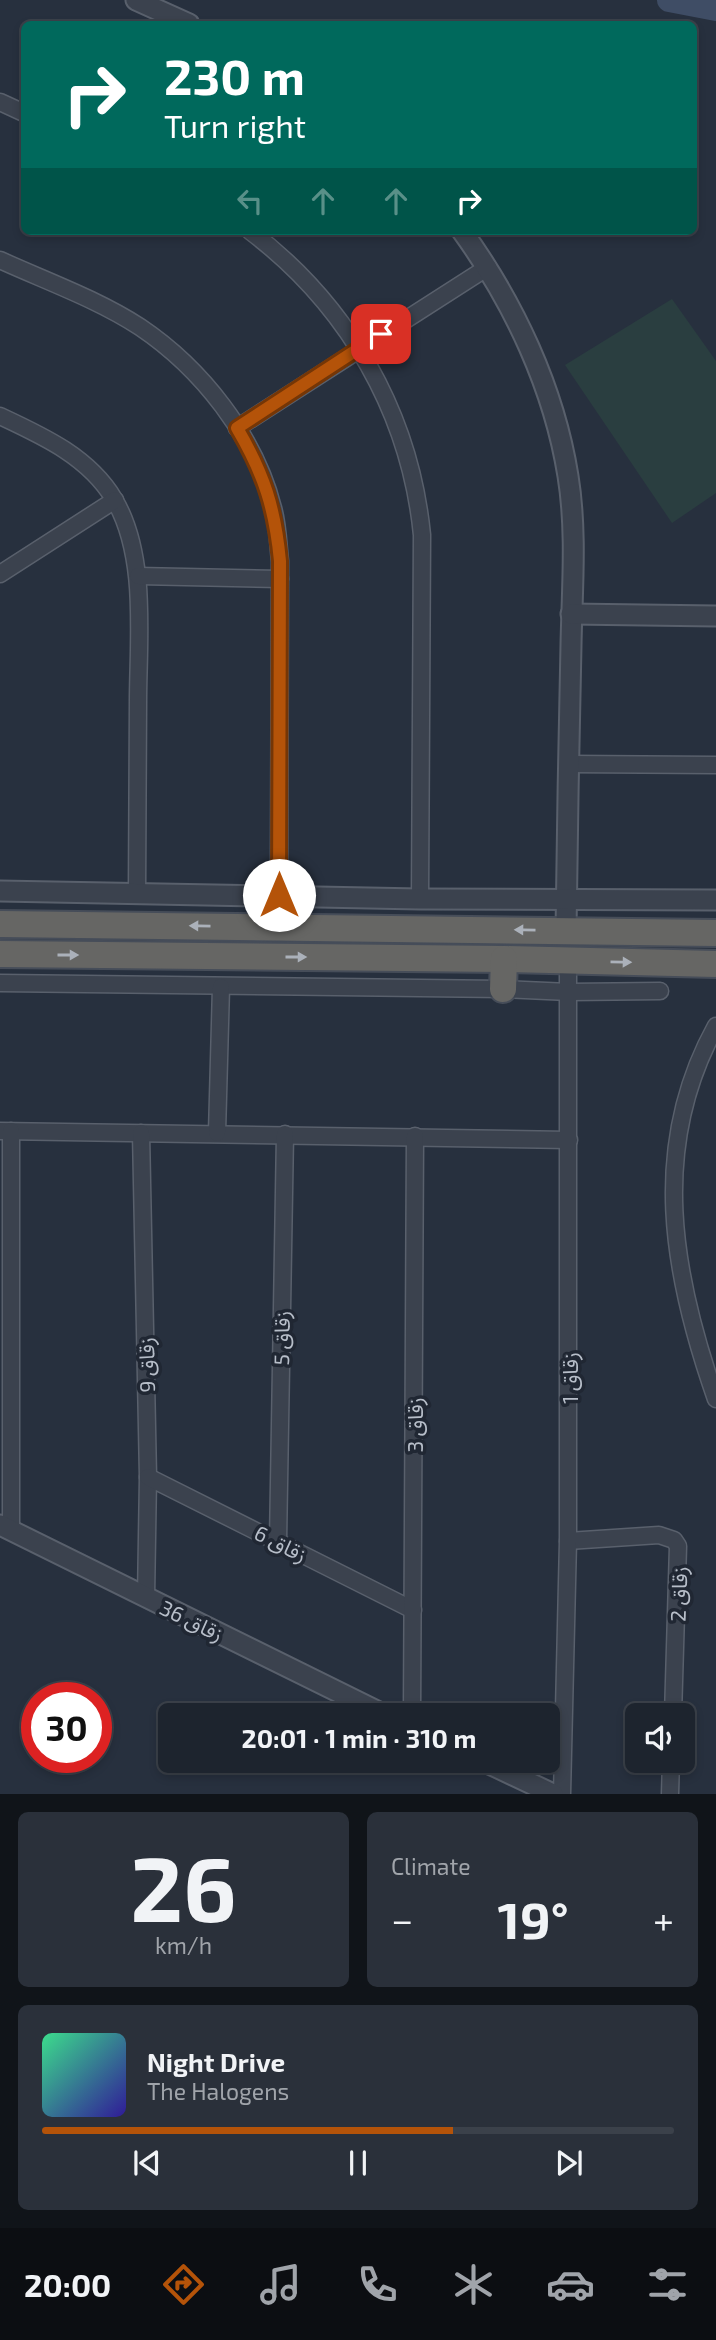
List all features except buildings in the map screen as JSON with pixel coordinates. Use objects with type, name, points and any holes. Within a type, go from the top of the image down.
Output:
[{"type":"highway","points":[[0,924],[716,933]]},
{"type":"highway","points":[[0,954],[504,958],[716,964]]},
{"type":"highway","points":[[503,989],[504,958]]},
{"type":"street","points":[[136,0],[182,21]]},
{"type":"street","points":[[0,102],[21,112]]},
{"type":"street","points":[[255,235],[298,271],[331,307],[359,348],[383,390],[401,435],[419,506],[422,535],[420,899]]},
{"type":"street","points":[[465,235],[488,267],[517,320],[541,377],[556,425],[569,487],[572,519],[566,931]]},
{"type":"street","points":[[0,260],[109,309],[164,345],[190,367],[237,428],[263,479],[273,508],[279,552],[279,895]]},
{"type":"street","points":[[237,428],[488,267]]},
{"type":"street","points":[[0,416],[38,434],[81,462],[102,482],[115,500],[126,523],[138,576],[137,894]]},
{"type":"street","points":[[0,574],[115,500]]},
{"type":"street","points":[[138,576],[280,579]]},
{"type":"street","points":[[571,614],[716,616]]},
{"type":"street","points":[[569,764],[716,765]]},
{"type":"street","points":[[0,891],[420,899],[716,900]]},
{"type":"street","name":"زقاق 1","points":[[562,1794],[568,1541],[568,961]]},
{"type":"street","points":[[0,983],[569,992],[660,991]]},
{"type":"street","points":[[217,1133],[221,987]]},
{"type":"street","points":[[716,1026],[700,1057],[688,1090],[674,1150],[673,1175],[674,1221],[683,1281],[716,1399]]},
{"type":"street","points":[[6,1528],[5,1131],[569,1140]]},
{"type":"street","name":"زقاق 9","points":[[141,1132],[148,1477],[146,1598]]},
{"type":"street","name":"زقاق 5","points":[[278,1542],[285,1134]]},
{"type":"street","name":"زقاق 3","points":[[412,1703],[415,1136]]},
{"type":"street","name":"زقاق 6","points":[[148,1477],[413,1611]]},
{"type":"street","name":"زقاق 36","points":[[6,1528],[360,1703]]},
{"type":"street","name":"زقاق 2","points":[[568,1541],[659,1535],[667,1536],[678,1546],[673,1703]]},
{"type":"street","points":[[509,1773],[553,1794]]},
{"type":"street","points":[[670,1794],[671,1773]]},
{"type":"green space","points":[[672,299],[716,361],[716,493],[672,523],[565,365]]},
{"type":"waterway","points":[[669,0],[716,9]]},
{"type":"route","points":[[279,895],[280,561],[273,508],[250,450],[237,428],[381,334]]}]
